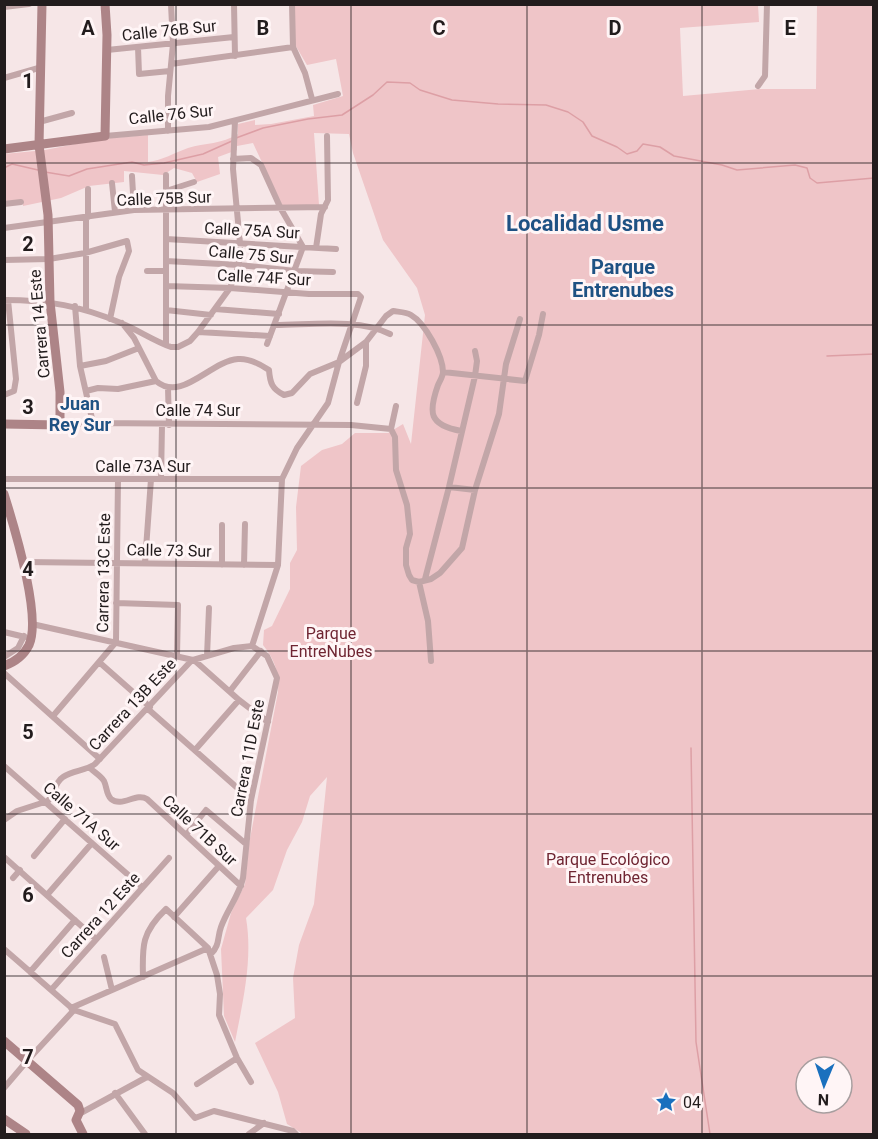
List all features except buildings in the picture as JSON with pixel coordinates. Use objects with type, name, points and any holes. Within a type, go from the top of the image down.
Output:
[{"type":"street","points":[[4,7],[29,4]]},
{"type":"street","name":"Carrera 14 Este","points":[[42,4],[39,145],[48,224],[50,302],[60,392],[60,425]]},
{"type":"street","points":[[105,4],[107,50],[105,136]]},
{"type":"street","points":[[168,131],[173,44],[171,4]]},
{"type":"street","points":[[234,4],[235,56]]},
{"type":"street","points":[[292,4],[292,47],[305,73],[312,99]]},
{"type":"street","points":[[758,86],[765,76],[767,4]]},
{"type":"street","name":"Calle 76B Sur","points":[[107,50],[234,37]]},
{"type":"street","points":[[138,47],[139,74],[292,47]]},
{"type":"street","points":[[4,78],[42,67]]},
{"type":"street","name":"Calle 76 Sur","points":[[4,149],[105,136],[210,127],[338,94]]},
{"type":"street","points":[[39,122],[72,113]]},
{"type":"street","points":[[4,395],[14,392],[16,379],[6,300],[50,302],[75,306],[122,323],[166,345],[178,347],[190,341],[198,332],[231,288],[239,265],[240,243],[233,159],[235,121]]},
{"type":"street","points":[[316,248],[321,214],[328,200],[327,136]]},
{"type":"street","points":[[233,159],[244,158],[257,161],[303,247],[267,344]]},
{"type":"street","points":[[166,175],[166,345]]},
{"type":"street","points":[[132,176],[134,210]]},
{"type":"street","points":[[166,191],[194,182]]},
{"type":"street","points":[[112,183],[115,212]]},
{"type":"street","points":[[86,310],[85,253],[88,189]]},
{"type":"street","points":[[4,204],[21,202]]},
{"type":"street","name":"Calle 75B Sur","points":[[4,228],[48,224],[134,210],[325,207]]},
{"type":"street","name":"Calle 75A Sur","points":[[166,239],[336,249]]},
{"type":"street","points":[[4,260],[49,259],[85,253],[127,241],[129,251],[119,278],[110,319]]},
{"type":"street","name":"Calle 75 Sur","points":[[166,261],[333,272]]},
{"type":"street","points":[[147,271],[166,271]]},
{"type":"street","name":"Calle 74F Sur","points":[[166,286],[360,295],[360,303],[351,325]]},
{"type":"street","points":[[75,306],[80,366],[93,423]]},
{"type":"street","points":[[166,310],[279,314]]},
{"type":"street","points":[[122,323],[140,348],[156,381],[168,388],[182,387],[218,364],[239,359],[256,362],[269,370],[270,383],[275,391],[284,395],[292,393],[310,374],[339,362],[366,342],[386,316],[393,311],[413,316],[434,342],[443,372],[431,405],[431,413],[437,423],[448,429],[461,431]]},
{"type":"street","points":[[443,372],[525,381],[543,314]]},
{"type":"street","points":[[396,406],[392,429],[395,437],[396,470],[406,505],[410,534],[406,548],[406,565],[412,579],[422,581],[440,573],[462,548],[475,490],[499,414],[506,364],[520,319]]},
{"type":"street","points":[[275,324],[377,327],[390,334]]},
{"type":"street","points":[[32,624],[193,660],[234,648],[252,646],[278,565],[282,479],[297,448],[328,403],[351,325]]},
{"type":"street","points":[[198,332],[270,336]]},
{"type":"street","points":[[357,403],[365,373],[366,342]]},
{"type":"street","points":[[80,366],[106,361],[140,348]]},
{"type":"street","points":[[431,662],[422,581],[449,487],[475,376],[477,361],[475,351]]},
{"type":"street","points":[[86,391],[98,388],[118,389],[156,381]]},
{"type":"street","points":[[160,479],[168,388]]},
{"type":"street","name":"Calle 74 Sur","points":[[4,424],[351,425],[392,429]]},
{"type":"street","name":"Calle 73A Sur","points":[[4,479],[282,479]]},
{"type":"street","name":"Carrera 13C Este","points":[[52,716],[116,642],[118,479]]},
{"type":"street","points":[[145,563],[151,479]]},
{"type":"street","points":[[449,487],[475,490]]},
{"type":"street","points":[[4,494],[24,562],[32,624],[25,652],[12,663],[4,666]]},
{"type":"street","points":[[244,565],[245,524]]},
{"type":"street","points":[[222,525],[222,565]]},
{"type":"street","name":"Calle 73 Sur","points":[[24,562],[278,565]]},
{"type":"street","points":[[116,603],[178,606],[177,657]]},
{"type":"street","points":[[207,656],[209,608]]},
{"type":"street","points":[[4,632],[28,637]]},
{"type":"street","points":[[4,657],[18,648],[28,637]]},
{"type":"street","name":"Carrera 11D Este","points":[[210,951],[219,945],[219,931],[241,886],[251,800],[277,678],[267,656],[252,646]]},
{"type":"street","points":[[230,692],[261,651]]},
{"type":"street","points":[[193,660],[268,722]]},
{"type":"street","name":"Carrera 13B Este","points":[[45,802],[65,775],[90,768],[100,759],[193,660]]},
{"type":"street","points":[[99,662],[251,800]]},
{"type":"street","points":[[4,673],[100,759]]},
{"type":"street","points":[[195,750],[239,700]]},
{"type":"street","name":"Calle 71A Sur","points":[[4,766],[142,887]]},
{"type":"street","name":"Calle 71B Sur","points":[[90,768],[103,780],[113,800],[123,801],[139,796],[147,799],[241,886]]},
{"type":"street","points":[[4,820],[17,811],[45,802]]},
{"type":"street","points":[[186,835],[206,810],[246,844]]},
{"type":"street","points":[[34,856],[65,819]]},
{"type":"street","points":[[48,895],[92,843]]},
{"type":"street","points":[[4,856],[96,939]]},
{"type":"street","name":"Carrera 12 Este","points":[[51,990],[169,858]]},
{"type":"street","points":[[174,917],[219,866]]},
{"type":"street","points":[[13,878],[20,870]]},
{"type":"street","points":[[142,976],[142,956],[146,937],[150,926],[166,909],[210,951],[220,994],[219,1015],[237,1058],[251,1082]]},
{"type":"street","points":[[30,972],[75,920]]},
{"type":"street","points":[[4,949],[72,1009],[115,1024],[138,1070],[173,1093],[195,1118],[214,1111],[293,1131],[296,1134]]},
{"type":"street","points":[[4,1088],[72,1009],[142,976],[210,951]]},
{"type":"street","points":[[104,957],[112,990]]},
{"type":"street","points":[[4,1041],[78,1105],[80,1109],[76,1120],[83,1134]]},
{"type":"street","points":[[197,1084],[237,1058]]},
{"type":"street","points":[[79,1114],[147,1077]]},
{"type":"street","points":[[116,1093],[145,1134]]},
{"type":"street","points":[[4,1119],[26,1134]]},
{"type":"street","points":[[249,1134],[264,1123]]},
{"type":"green space","name":"Parque Ecológico Entrenubes","points":[[295,5],[758,5],[759,22],[680,28],[683,96],[760,89],[816,89],[817,5],[873,5],[873,1134],[303,1134],[287,1124],[278,1092],[255,1043],[295,1018],[293,978],[299,945],[314,904],[327,777],[310,796],[302,822],[287,850],[273,890],[246,918],[248,964],[235,1042],[224,1016],[221,949],[231,913],[245,884],[249,844],[278,692],[275,667],[263,645],[264,630],[272,626],[290,589],[290,563],[297,550],[296,507],[301,466],[322,450],[342,444],[355,433],[388,433],[403,424],[411,444],[425,315],[417,288],[383,240],[353,153],[349,134],[314,133],[319,205],[283,207],[253,143],[237,146],[237,150],[218,157],[220,174],[197,182],[192,173],[174,168],[163,175],[124,171],[124,182],[89,186],[61,198],[23,206],[23,201],[5,202],[4,154],[45,150],[100,139],[148,135],[148,162],[188,148],[220,142],[232,137],[238,134],[238,124],[255,120],[255,125],[271,124],[314,116],[313,105],[343,96],[336,59],[307,65],[294,43]]},
{"type":"waterway","points":[[236,138],[263,128],[342,115],[373,95],[387,82],[410,83],[420,90],[452,100],[546,105],[568,112],[583,122],[592,136],[627,154],[637,151],[643,144],[660,147],[674,156],[737,170],[795,165],[807,168],[810,178],[817,183],[874,178]]},
{"type":"waterway","points":[[45,172],[69,176],[87,169],[132,162],[144,165],[164,163],[203,154],[232,141]]},
{"type":"waterway","points":[[4,168],[12,164],[38,170]]},
{"type":"waterway","points":[[827,356],[874,354]]},
{"type":"waterway","points":[[691,748],[696,1042],[710,1134]]},
{"type":"place","name":"04","points":[[666,1102]]},
{"type":"district","name":"Localidad Usme","points":[[585,223]]},
{"type":"district","name":"Parque Entrenubes","points":[[623,278]]},
{"type":"district","name":"Juan Rey Sur","points":[[80,414]]},
{"type":"park label","name":"Parque EntreNubes","points":[[331,642]]}]
